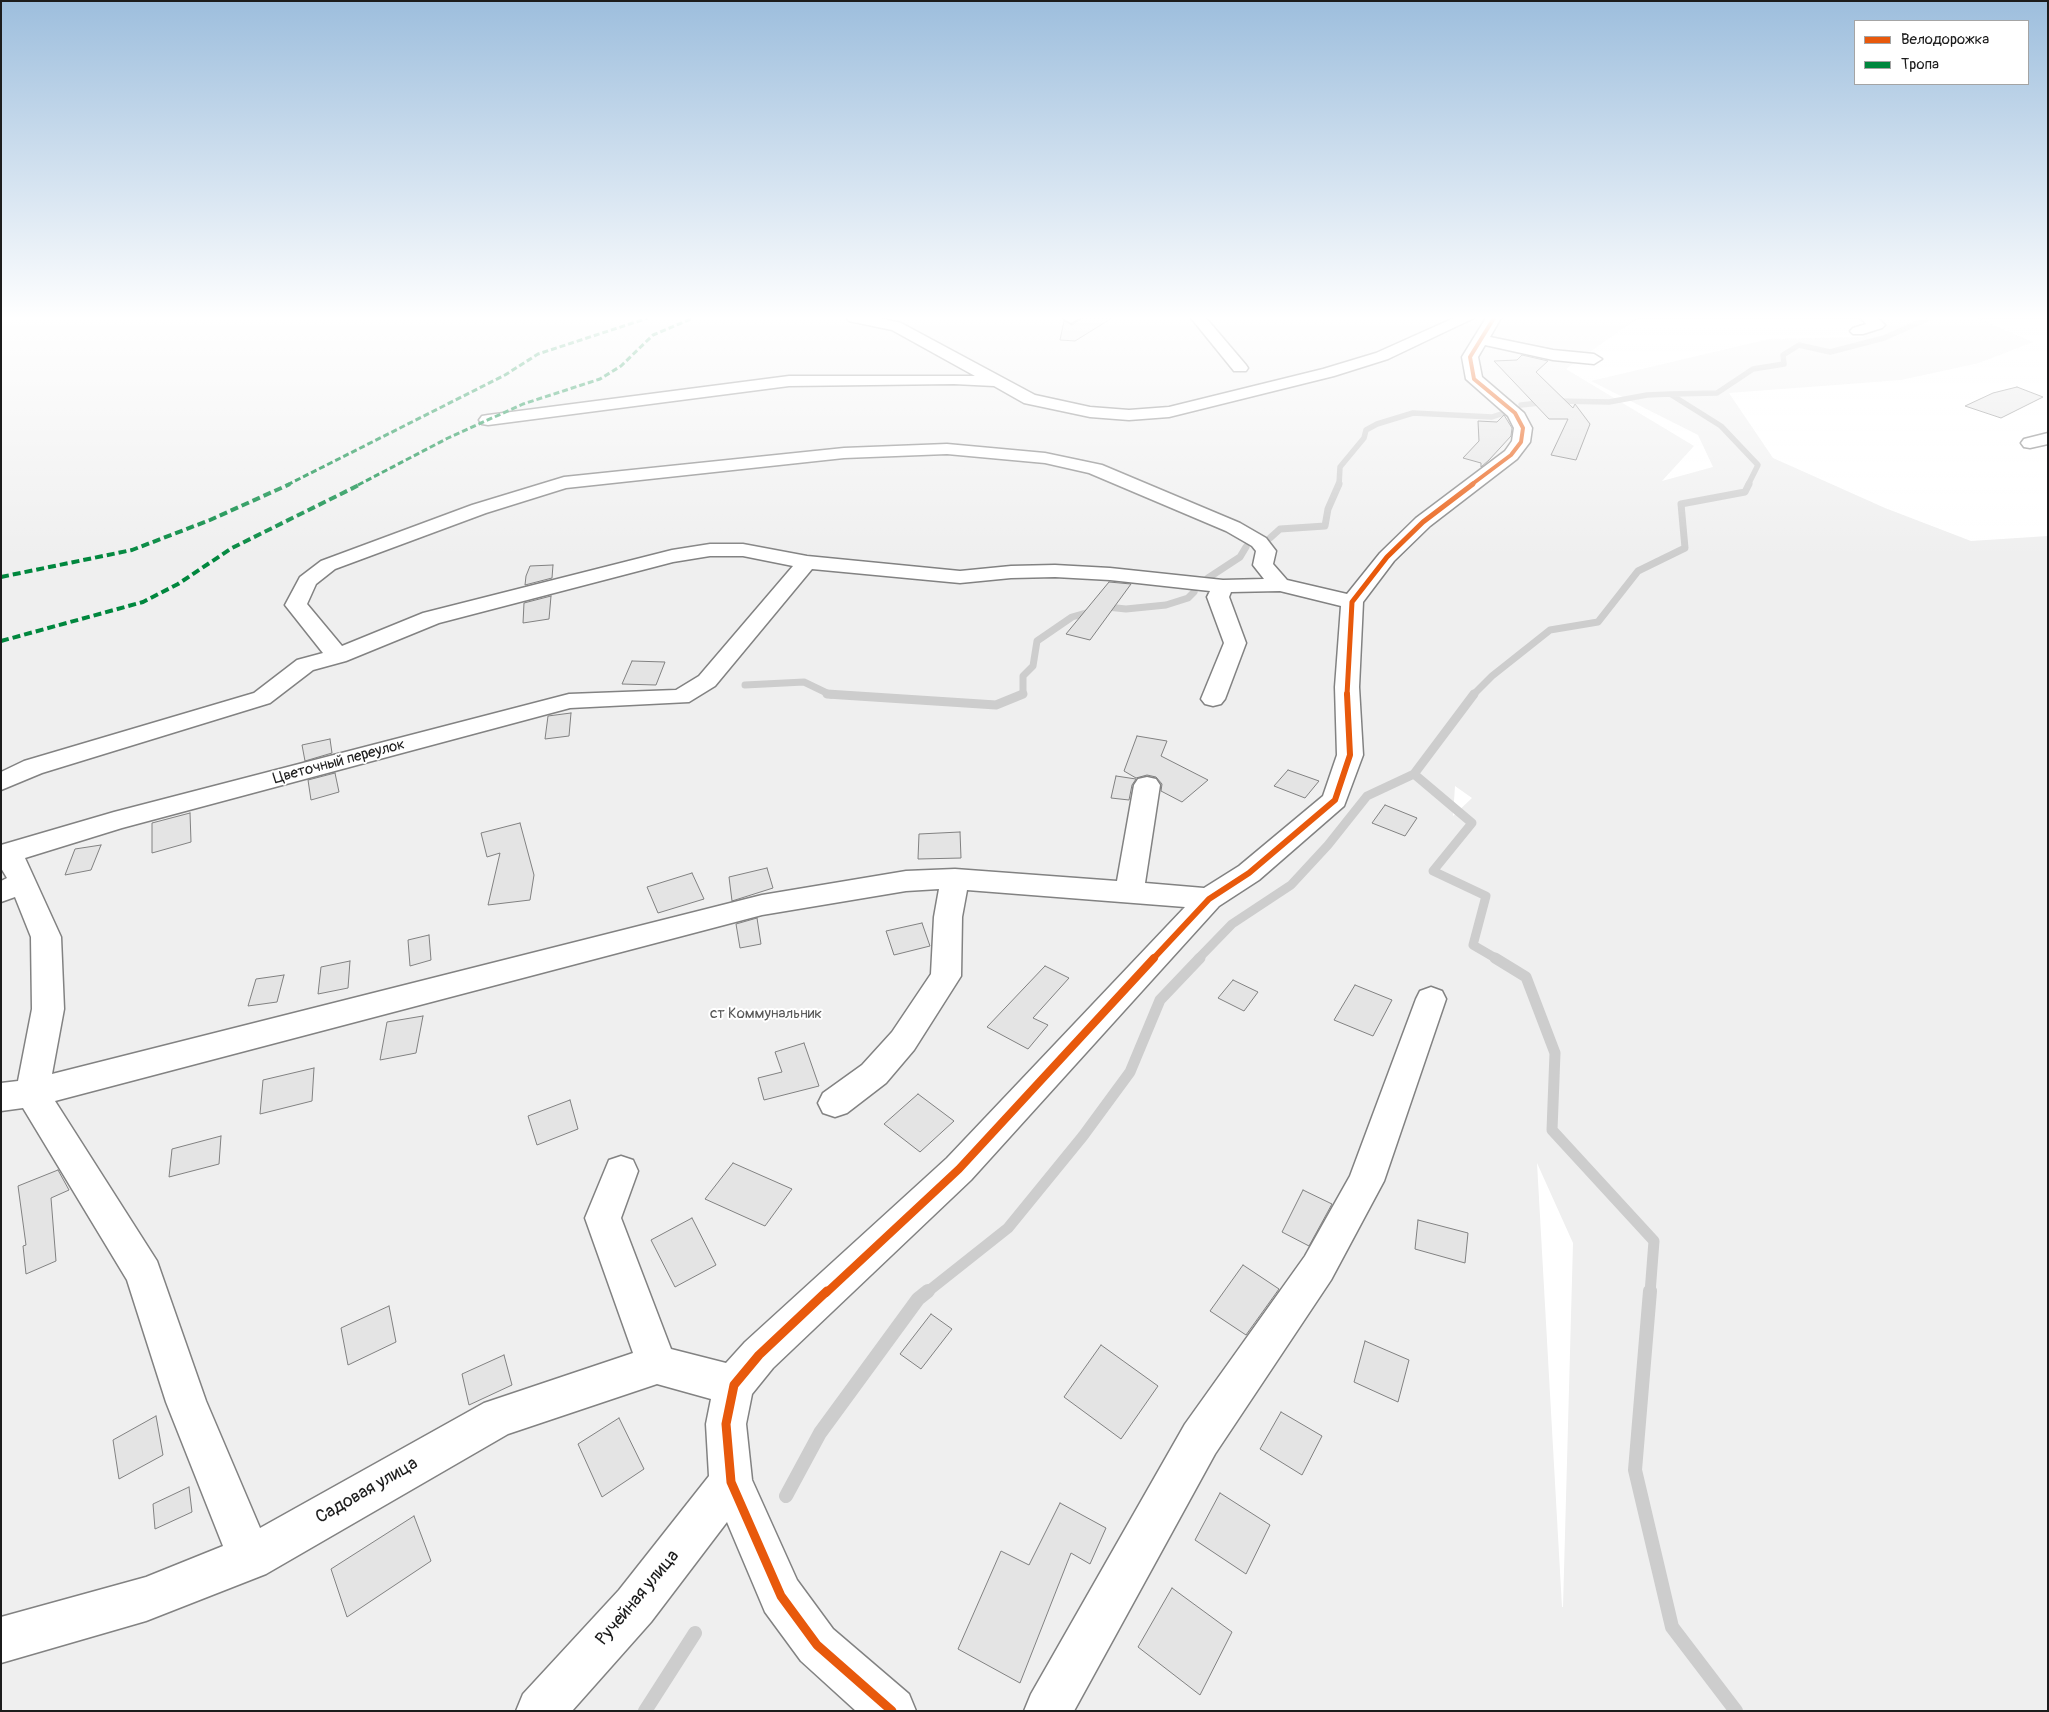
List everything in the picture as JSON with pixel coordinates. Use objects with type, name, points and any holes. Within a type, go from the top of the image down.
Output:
[{"type":"street","points":[[488,420],[659,398]]},
{"type":"street","points":[[1028,398],[1057,407],[1129,415],[1169,412],[1227,398]]},
{"type":"street","points":[[892,1711],[817,1645],[781,1596],[731,1482],[726,1424],[734,1385],[759,1355],[959,1169],[1210,899],[1249,873],[1335,800],[1350,755],[1347,687],[1352,602],[1387,557],[1423,522],[1511,455],[1522,442],[1523,428],[1516,413],[1497,398]]},
{"type":"street","points":[[2030,443],[2048,438]]},
{"type":"street","points":[[338,656],[296,605],[307,581],[328,566],[478,509],[564,483],[844,453],[947,449],[1045,458],[1095,468],[1233,527],[1259,542],[1266,551],[1263,565],[1280,585]]},
{"type":"street","points":[[1,782],[33,768],[262,698],[305,665],[338,656],[431,618],[672,556],[710,550],[743,550],[807,562],[960,577],[1011,572],[1055,571],[1110,574],[1223,586],[1280,585],[1352,602]]},
{"type":"street","name":"Цветочный переулок","points":[[2,854],[123,819],[569,701],[681,697],[707,681],[807,562]]},
{"type":"street","points":[[1213,699],[1235,643],[1218,597],[1223,586]]},
{"type":"street","points":[[1130,893],[1147,784]]},
{"type":"street","points":[[2,854],[14,863],[12,888],[46,937],[48,1009],[17,1095]]},
{"type":"street","points":[[17,1095],[762,905],[906,881],[955,879],[1090,888],[1210,899]]},
{"type":"street","points":[[835,1103],[874,1074],[903,1041],[946,976],[948,918],[955,879]]},
{"type":"street","points":[[1048,1711],[1200,1439],[1318,1268],[1366,1181],[1431,998]]},
{"type":"street","points":[[17,1095],[144,1273],[186,1402],[250,1558]]},
{"type":"street","points":[[621,1172],[603,1218],[658,1365],[734,1385]]},
{"type":"street","name":"Садовая улица","points":[[1,1640],[146,1598],[250,1558],[498,1417],[658,1365]]},
{"type":"street","name":"Ручейная улица","points":[[540,1711],[635,1606],[731,1482]]},
{"type":"green space","name":"ст Коммунальник","points":[[1,398],[1614,398],[1694,446],[1662,481],[1713,467],[1698,435],[1624,398],[1732,398],[1773,458],[1885,508],[1971,541],[2048,536],[2048,1711],[1,1711]],"holes":[[[1455,786],[1472,798],[1453,816]],[[1537,1163],[1573,1243],[1563,1607],[1562,1607]]]},
{"type":"building","points":[[1529,398],[1563,398],[1573,408],[1575,404],[1590,424],[1576,460],[1551,455],[1568,419],[1549,419]]},
{"type":"building","points":[[1982,398],[2041,398],[2001,418],[1965,406]]},
{"type":"building","points":[[1504,415],[1512,428],[1511,436],[1489,460],[1481,467],[1481,463],[1463,458],[1479,441],[1478,421],[1497,422]]},
{"type":"building","points":[[553,565],[552,578],[525,585],[530,566]]},
{"type":"building","points":[[1109,582],[1131,584],[1090,640],[1066,634]]},
{"type":"building","points":[[551,596],[549,619],[523,623],[524,603]]},
{"type":"building","points":[[632,661],[665,662],[656,685],[622,684]]},
{"type":"building","points":[[571,713],[569,736],[545,739],[548,716]]},
{"type":"building","points":[[1137,736],[1167,741],[1161,756],[1208,780],[1182,802],[1161,791],[1162,784],[1156,777],[1147,775],[1136,778],[1124,771]]},
{"type":"building","points":[[330,739],[332,753],[305,761],[302,745]]},
{"type":"building","points":[[1288,770],[1319,781],[1305,798],[1274,786]]},
{"type":"building","points":[[335,773],[339,792],[311,800],[308,780]]},
{"type":"building","points":[[1116,776],[1136,779],[1132,785],[1129,800],[1111,798]]},
{"type":"building","points":[[1385,805],[1417,818],[1405,836],[1372,823]]},
{"type":"building","points":[[190,813],[191,842],[152,853],[152,823]]},
{"type":"building","points":[[520,823],[534,875],[530,900],[488,905],[500,853],[487,857],[481,833]]},
{"type":"building","points":[[960,832],[961,858],[918,859],[919,834]]},
{"type":"building","points":[[101,845],[91,870],[65,875],[75,849]]},
{"type":"building","points":[[767,868],[773,888],[732,901],[729,877]]},
{"type":"building","points":[[692,873],[704,899],[658,913],[647,887]]},
{"type":"building","points":[[757,918],[761,944],[740,948],[736,924]]},
{"type":"building","points":[[922,923],[930,946],[894,955],[886,931]]},
{"type":"building","points":[[429,935],[431,960],[410,966],[408,940]]},
{"type":"building","points":[[350,961],[348,988],[318,994],[321,967]]},
{"type":"building","points":[[1045,966],[1069,978],[1033,1018],[1048,1025],[1028,1049],[987,1027]]},
{"type":"building","points":[[284,975],[277,1002],[248,1006],[256,979]]},
{"type":"building","points":[[1233,980],[1258,992],[1244,1011],[1218,998]]},
{"type":"building","points":[[1355,985],[1392,1000],[1373,1036],[1334,1020]]},
{"type":"building","points":[[423,1016],[416,1053],[380,1060],[387,1022]]},
{"type":"building","points":[[804,1043],[819,1086],[764,1100],[758,1078],[782,1072],[775,1052]]},
{"type":"building","points":[[314,1068],[312,1101],[260,1114],[263,1080]]},
{"type":"building","points":[[918,1094],[954,1121],[920,1152],[884,1124]]},
{"type":"building","points":[[570,1100],[578,1129],[537,1145],[528,1116]]},
{"type":"building","points":[[221,1136],[219,1164],[169,1177],[172,1149]]},
{"type":"building","points":[[733,1163],[792,1189],[765,1226],[705,1199]]},
{"type":"building","points":[[58,1170],[69,1190],[51,1198],[56,1261],[26,1274],[23,1246],[26,1245],[18,1186]]},
{"type":"building","points":[[1303,1190],[1332,1204],[1309,1246],[1282,1232]]},
{"type":"building","points":[[692,1218],[716,1265],[675,1287],[651,1240]]},
{"type":"building","points":[[1418,1220],[1468,1233],[1465,1263],[1415,1249]]},
{"type":"building","points":[[1243,1265],[1279,1289],[1246,1335],[1210,1311]]},
{"type":"building","points":[[389,1306],[396,1342],[348,1365],[341,1328]]},
{"type":"building","points":[[931,1314],[952,1329],[921,1369],[900,1354]]},
{"type":"building","points":[[1365,1341],[1409,1360],[1398,1402],[1354,1382]]},
{"type":"building","points":[[1101,1345],[1158,1386],[1121,1439],[1064,1397]]},
{"type":"building","points":[[504,1355],[512,1385],[469,1405],[462,1374]]},
{"type":"building","points":[[1281,1412],[1322,1436],[1302,1475],[1260,1449]]},
{"type":"building","points":[[156,1416],[163,1455],[119,1479],[113,1440]]},
{"type":"building","points":[[619,1418],[644,1469],[602,1497],[578,1444]]},
{"type":"building","points":[[189,1487],[192,1512],[155,1529],[153,1504]]},
{"type":"building","points":[[1220,1493],[1270,1525],[1246,1574],[1195,1540]]},
{"type":"building","points":[[1060,1503],[1106,1528],[1090,1564],[1071,1553],[1020,1683],[958,1649],[1001,1551],[1029,1565]]},
{"type":"building","points":[[414,1516],[431,1561],[347,1617],[331,1569]]},
{"type":"building","points":[[1172,1588],[1232,1632],[1200,1695],[1138,1647]]},
{"type":"waterway","points":[[1521,405],[1557,401],[1609,402],[1631,398]]},
{"type":"waterway","points":[[1676,398],[1721,426],[1758,465],[1748,485]]},
{"type":"waterway","points":[[1339,485],[1340,467],[1364,438],[1366,430],[1377,424],[1413,413],[1492,417],[1501,414]]},
{"type":"waterway","points":[[1270,538],[1280,529],[1325,526],[1328,509],[1339,484]]},
{"type":"waterway","points":[[1474,694],[1492,676],[1550,630],[1598,622],[1638,571],[1685,548],[1681,504],[1745,492],[1749,484]]},
{"type":"waterway","points":[[1208,578],[1240,557],[1246,547]]},
{"type":"waterway","points":[[1023,694],[1023,676],[1033,666],[1037,641],[1072,617],[1107,607],[1126,609],[1166,605],[1188,598],[1194,592]]},
{"type":"waterway","points":[[745,685],[804,682],[829,694]]},
{"type":"waterway","points":[[829,694],[996,705],[1023,694]]},
{"type":"waterway","points":[[1414,774],[1474,694]]},
{"type":"waterway","points":[[1198,959],[1232,924],[1291,885],[1328,845],[1367,796],[1414,774]]},
{"type":"waterway","points":[[1414,774],[1472,823],[1433,871],[1486,896],[1473,945],[1497,959]]},
{"type":"waterway","points":[[926,1293],[1008,1228],[1083,1136],[1130,1072],[1160,1000],[1200,958]]},
{"type":"waterway","points":[[1495,958],[1526,977],[1555,1053],[1552,1130],[1654,1241],[1650,1293]]},
{"type":"waterway","points":[[786,1496],[820,1433],[918,1299],[928,1291]]},
{"type":"waterway","points":[[1650,1291],[1635,1470],[1672,1627],[1736,1711]]},
{"type":"waterway","points":[[645,1711],[695,1633]]},
{"type":"marked path","points":[[1,577],[132,550],[210,520],[319,471],[461,398]]},
{"type":"marked path","points":[[1,641],[143,602],[178,584],[232,548],[363,483],[448,438],[523,404],[542,398]]},
{"type":"cycle path","points":[[892,1711],[817,1645],[781,1596],[731,1482],[726,1424],[734,1385],[759,1355],[959,1169],[1209,899],[1249,873],[1335,800],[1350,755],[1347,687],[1352,602],[1387,557],[1423,522],[1511,455],[1521,442],[1523,428],[1515,413],[1497,398]]}]
